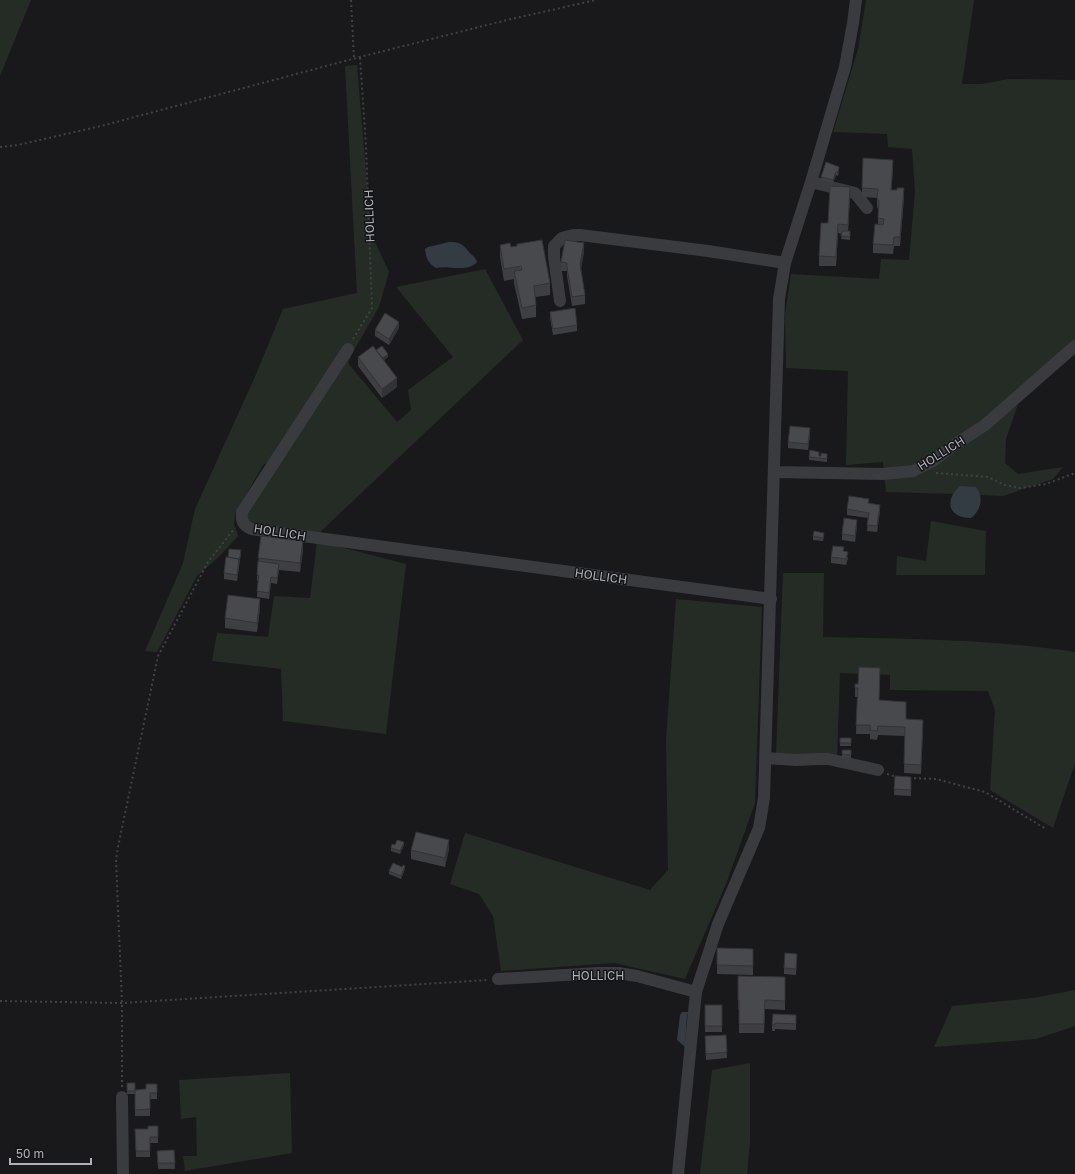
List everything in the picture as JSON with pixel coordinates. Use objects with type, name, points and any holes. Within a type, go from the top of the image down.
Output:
[{"type":"street","points":[[678,1174],[696,992],[718,924],[759,828],[764,798],[771,599],[778,299],[785,262],[811,182],[845,67],[854,23],[856,0]]},
{"type":"street","points":[[811,182],[855,193],[867,208]]},
{"type":"street","points":[[560,301],[554,246],[562,238],[573,235],[591,236],[785,262]]},
{"type":"street","name":"HOLLICH","points":[[774,472],[883,474],[913,471],[933,461],[951,447],[985,425],[1075,346]]},
{"type":"street","name":"HOLLICH","points":[[348,349],[242,512],[242,522],[251,529],[771,599]]},
{"type":"street","points":[[766,758],[796,760],[823,759],[878,770]]},
{"type":"street","name":"HOLLICH","points":[[498,979],[618,973],[637,976],[696,992]]},
{"type":"street","points":[[122,1097],[123,1174]]},
{"type":"path","points":[[351,0],[354,59]]},
{"type":"path","points":[[0,147],[18,145],[101,126],[360,57],[507,20],[596,0]]},
{"type":"path","name":"HOLLICH","points":[[348,349],[372,308],[366,147],[360,57]]},
{"type":"path","points":[[935,473],[988,477],[1005,485],[1020,488],[1046,484],[1075,473]]},
{"type":"path","points":[[122,1097],[122,1003],[116,860],[158,656],[208,562],[237,524],[242,522]]},
{"type":"path","points":[[878,770],[897,777]]},
{"type":"path","points":[[905,778],[936,779],[985,792],[1046,829]]},
{"type":"path","points":[[0,1001],[122,1003],[498,979]]},
{"type":"shaded area","points":[[0,0],[31,0],[0,76]]},
{"type":"shaded area","points":[[866,0],[974,0],[962,84],[981,84],[1009,79],[1075,80],[1075,354],[1018,404],[1006,439],[1005,463],[1018,474],[1063,467],[1053,479],[1003,496],[980,495],[961,486],[953,494],[886,492],[883,462],[846,465],[848,371],[786,368],[785,315],[791,274],[879,279],[881,259],[909,260],[915,192],[912,149],[888,147],[887,134],[833,132],[858,49]]},
{"type":"shaded area","points":[[357,65],[371,233],[389,272],[379,307],[348,363],[397,422],[411,410],[408,390],[453,357],[396,287],[485,269],[523,340],[318,534],[254,526],[246,518],[281,456],[263,465],[235,514],[234,524],[238,536],[222,554],[197,576],[157,652],[145,651],[183,563],[195,509],[254,379],[283,309],[357,293],[345,66]]},
{"type":"shaded area","points":[[449,242],[462,245],[476,259],[477,262],[463,268],[436,268],[433,266],[428,260],[425,249]]},
{"type":"shaded area","points":[[960,486],[976,487],[980,495],[981,499],[979,507],[971,518],[957,515],[953,512],[951,507],[950,502],[952,497]]},
{"type":"shaded area","points":[[931,521],[986,531],[985,575],[896,575],[897,556],[926,561]]},
{"type":"shaded area","points":[[317,541],[406,564],[386,734],[283,721],[281,669],[212,661],[217,633],[268,637],[274,596],[310,598]]},
{"type":"shaded area","points":[[783,573],[824,573],[823,637],[981,642],[1012,644],[1075,652],[1075,763],[1053,828],[990,790],[995,710],[988,691],[890,690],[890,675],[840,673],[837,757],[776,755]]},
{"type":"shaded area","points":[[676,599],[762,607],[755,803],[726,884],[685,979],[614,963],[501,971],[493,916],[479,894],[450,884],[465,833],[650,890],[668,870],[666,740]]},
{"type":"shaded area","points":[[1075,990],[1075,1026],[1036,1039],[934,1047],[952,1006],[1033,998]]},
{"type":"shaded area","points":[[682,1012],[689,1012],[687,1015],[685,1047],[677,1040],[680,1015]]},
{"type":"shaded area","points":[[750,1063],[750,1141],[747,1174],[700,1174],[712,1070]]},
{"type":"shaded area","points":[[290,1073],[292,1153],[185,1171],[183,1156],[197,1156],[196,1117],[181,1119],[179,1080]]},
{"type":"building","points":[[863,158],[893,160],[891,190],[904,188],[900,237],[894,237],[893,245],[873,244],[875,224],[883,225],[884,219],[878,218],[878,189],[862,188]]},
{"type":"building","points":[[826,162],[839,167],[833,180],[821,177]]},
{"type":"building","points":[[830,186],[850,187],[848,225],[838,224],[836,257],[819,256],[821,223],[828,223]]},
{"type":"building","points":[[842,231],[850,231],[850,237],[841,236]]},
{"type":"building","points":[[542,240],[550,283],[534,286],[536,305],[522,308],[514,271],[522,270],[521,266],[504,269],[500,245],[510,243],[511,247],[517,246],[517,244]]},
{"type":"building","points":[[565,240],[584,243],[580,264],[585,295],[572,297],[567,263],[561,262]]},
{"type":"building","points":[[575,308],[577,325],[553,329],[550,312]]},
{"type":"building","points":[[385,313],[399,322],[389,339],[375,330]]},
{"type":"building","points":[[373,346],[397,378],[382,389],[358,357]]},
{"type":"building","points":[[382,346],[388,354],[383,358],[376,350]]},
{"type":"building","points":[[790,426],[810,428],[808,444],[788,442]]},
{"type":"building","points":[[810,450],[819,452],[819,456],[821,456],[821,453],[827,454],[827,459],[809,457]]},
{"type":"building","points":[[849,496],[869,499],[868,503],[880,505],[877,526],[867,525],[869,513],[847,509]]},
{"type":"building","points":[[844,518],[857,520],[855,536],[842,534]]},
{"type":"building","points":[[814,531],[824,533],[823,538],[813,536]]},
{"type":"building","points":[[261,536],[303,541],[300,563],[258,558]]},
{"type":"building","points":[[833,546],[844,547],[843,551],[848,552],[846,559],[831,557]]},
{"type":"building","points":[[229,549],[241,550],[239,562],[239,559],[228,557]]},
{"type":"building","points":[[226,557],[239,559],[237,575],[224,573]]},
{"type":"building","points":[[258,561],[279,564],[277,578],[271,577],[269,593],[257,591],[259,575],[257,575]]},
{"type":"building","points":[[228,595],[260,599],[257,623],[225,618]]},
{"type":"building","points":[[859,667],[880,668],[879,700],[906,702],[906,719],[923,720],[921,765],[904,764],[905,727],[878,726],[877,731],[870,730],[870,725],[856,725],[858,688],[855,688],[855,684],[858,684]]},
{"type":"building","points":[[840,738],[851,738],[851,743],[840,743]]},
{"type":"building","points":[[842,750],[851,750],[851,755],[842,754]]},
{"type":"building","points":[[895,776],[911,777],[911,790],[894,789]]},
{"type":"building","points":[[416,832],[449,840],[445,858],[411,850]]},
{"type":"building","points":[[397,840],[404,842],[400,851],[391,848],[392,844],[395,845]]},
{"type":"building","points":[[393,863],[402,867],[403,865],[405,866],[401,876],[389,871]]},
{"type":"building","points":[[717,948],[753,949],[753,966],[717,965]]},
{"type":"building","points":[[785,953],[797,954],[796,969],[784,968]]},
{"type":"building","points":[[738,976],[785,977],[785,1001],[765,1000],[764,1024],[739,1024]]},
{"type":"building","points":[[705,1005],[722,1005],[722,1026],[705,1026]]},
{"type":"building","points":[[773,1014],[796,1015],[796,1024],[775,1023],[775,1025],[772,1025]]},
{"type":"building","points":[[726,1035],[727,1052],[706,1054],[705,1036]]},
{"type":"building","points":[[127,1083],[135,1083],[135,1091],[127,1091]]},
{"type":"building","points":[[146,1084],[157,1084],[157,1093],[150,1093],[150,1109],[135,1110],[135,1090],[146,1089]]},
{"type":"building","points":[[148,1126],[158,1126],[158,1137],[150,1137],[150,1151],[136,1151],[135,1129],[148,1129]]},
{"type":"building","points":[[174,1150],[175,1163],[158,1163],[157,1151]]}]
